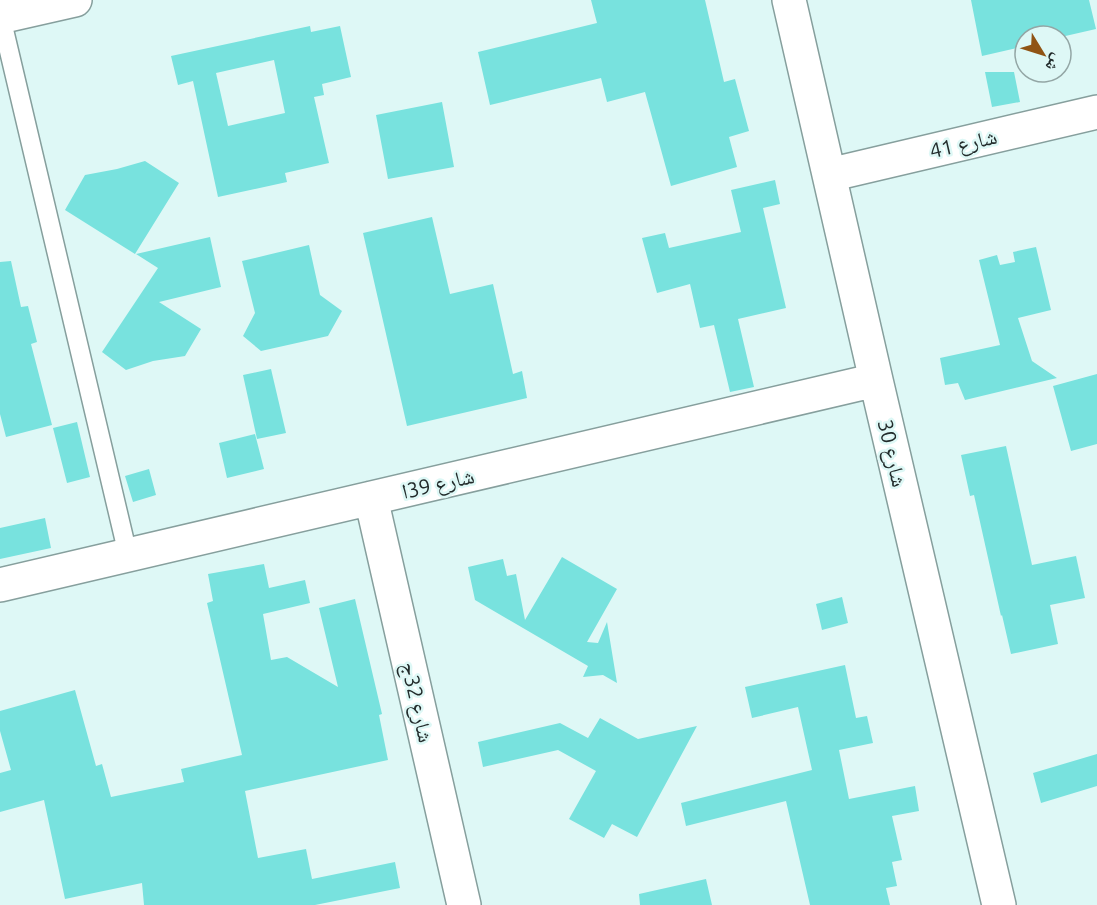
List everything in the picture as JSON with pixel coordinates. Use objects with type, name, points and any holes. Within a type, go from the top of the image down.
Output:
[{"type":"street","points":[[1,17],[75,0]]},
{"type":"street","name":"شارع 30","points":[[789,0],[999,905]]},
{"type":"street","name":"شارع 41","points":[[829,175],[1097,112]]},
{"type":"street","name":"شارع 39ا","points":[[0,585],[876,380]]},
{"type":"street","name":"شارع 32ج","points":[[371,498],[464,905]]},
{"type":"lane","points":[[1,17],[128,555]]},
{"type":"building","points":[[591,0],[705,0],[724,82],[735,79],[749,131],[729,137],[737,167],[671,186],[645,92],[607,102],[601,78],[490,105],[478,52],[597,23]]},
{"type":"building","points":[[971,0],[1089,0],[1096,29],[1073,34],[1073,24],[1013,24],[1013,49],[982,56]]},
{"type":"building","points":[[310,26],[311,32],[340,26],[351,77],[322,84],[324,95],[314,97],[329,163],[285,173],[287,182],[218,197],[193,81],[178,85],[171,56]],"holes":[[[274,60],[285,113],[228,126],[216,73]]]},
{"type":"building","points":[[985,72],[1013,72],[1013,84],[1016,84],[1020,102],[992,107]]},
{"type":"building","points":[[442,102],[454,167],[388,179],[376,115]]},
{"type":"building","points":[[145,161],[179,183],[135,254],[65,210],[85,175]]},
{"type":"building","points":[[775,180],[780,204],[763,208],[786,308],[738,319],[754,387],[730,392],[714,325],[700,328],[690,284],[657,293],[642,238],[665,233],[669,248],[741,232],[731,190]]},
{"type":"building","points":[[432,217],[450,294],[493,284],[513,374],[522,371],[527,398],[407,426],[363,233]]},
{"type":"building","points":[[210,237],[221,287],[159,302],[201,329],[185,356],[153,361],[126,370],[102,352],[158,268],[136,254]]},
{"type":"building","points":[[309,245],[320,295],[342,311],[328,336],[261,351],[243,336],[255,313],[242,261]]},
{"type":"building","points":[[1036,247],[1051,310],[1018,318],[1032,361],[1057,378],[965,400],[958,383],[945,385],[940,358],[1000,345],[979,260],[997,255],[1000,265],[1015,262],[1013,252]]},
{"type":"building","points":[[11,261],[21,307],[28,306],[37,342],[31,344],[52,425],[6,437],[0,414],[0,262]]},
{"type":"building","points":[[271,369],[286,433],[257,439],[243,375]]},
{"type":"building","points":[[1097,374],[1097,444],[1071,451],[1053,386]]},
{"type":"building","points":[[77,422],[90,477],[67,483],[53,428]]},
{"type":"building","points":[[255,434],[264,469],[227,478],[219,443]]},
{"type":"building","points":[[1006,446],[1032,565],[1076,556],[1085,598],[1050,605],[1058,644],[1011,654],[974,495],[970,496],[961,455]]},
{"type":"building","points":[[149,469],[156,495],[133,502],[125,476]]},
{"type":"building","points":[[45,518],[51,548],[0,559],[0,528]]},
{"type":"building","points":[[562,557],[617,589],[587,642],[598,643],[607,622],[617,683],[603,675],[583,677],[588,666],[475,600],[468,567],[503,559],[507,576],[516,574],[525,620]]},
{"type":"building","points":[[264,564],[269,588],[305,580],[310,603],[263,614],[271,660],[287,657],[338,687],[319,608],[355,599],[382,714],[379,715],[388,760],[245,791],[258,858],[306,849],[312,879],[395,862],[400,888],[315,905],[144,905],[142,883],[65,899],[44,800],[0,812],[0,773],[11,770],[0,731],[0,711],[75,690],[96,766],[102,764],[111,797],[184,782],[181,769],[242,755],[207,603],[213,601],[208,574]]},
{"type":"building","points":[[842,597],[848,623],[822,630],[816,604]]},
{"type":"building","points":[[845,665],[856,718],[867,716],[873,743],[839,750],[849,799],[915,786],[919,811],[892,816],[902,860],[892,862],[897,886],[886,888],[890,905],[810,905],[786,801],[686,826],[681,803],[812,770],[798,707],[752,718],[745,687]]},
{"type":"building","points":[[600,718],[638,739],[697,726],[637,837],[612,824],[604,838],[569,819],[596,771],[558,750],[483,767],[478,742],[560,723],[588,738]]},
{"type":"building","points":[[1097,754],[1097,786],[1041,803],[1033,773]]},
{"type":"building","points":[[706,879],[712,905],[640,905],[639,894]]}]
